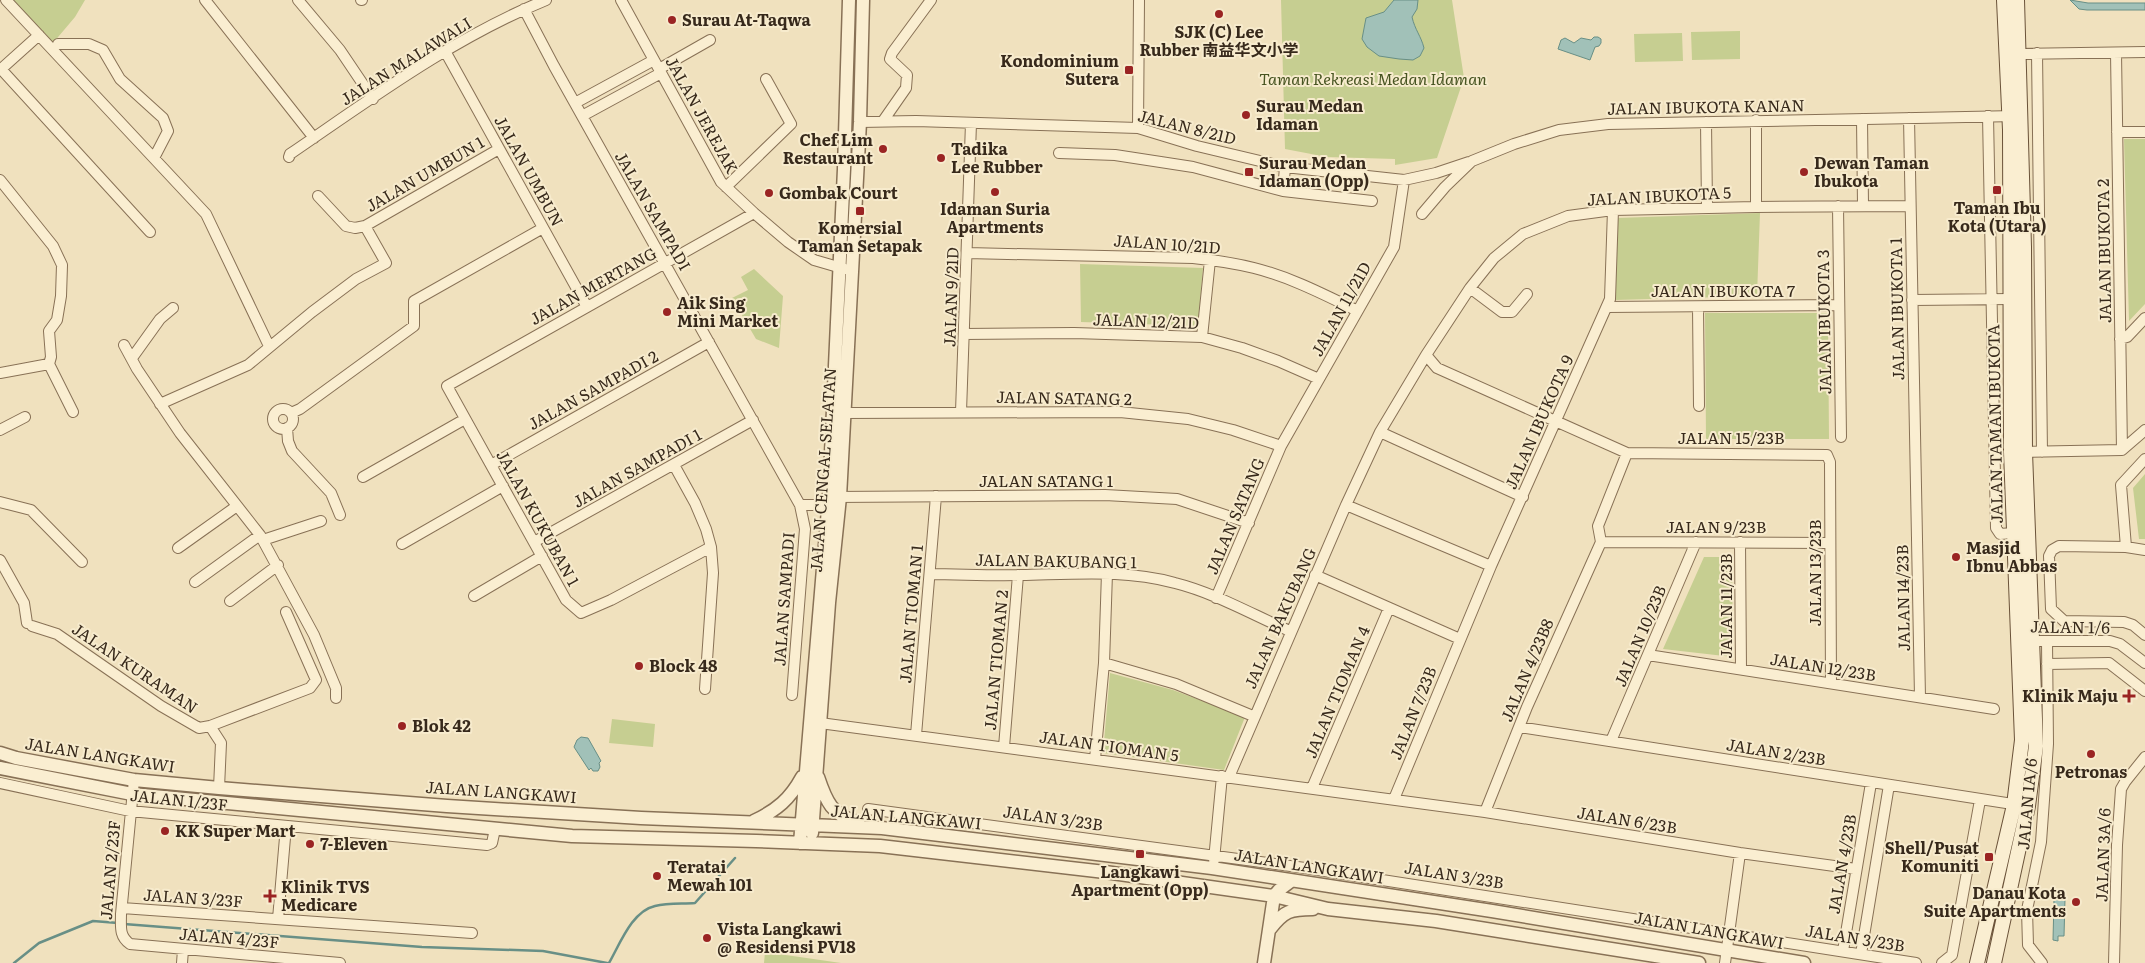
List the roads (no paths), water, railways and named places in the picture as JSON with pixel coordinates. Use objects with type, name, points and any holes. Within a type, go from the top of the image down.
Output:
[{"type":"main road","name":"JALAN TAMAN IBUKOTA","points":[[2004,0],[2012,54],[2014,116],[2024,248],[2014,533],[2024,641]]},
{"type":"main road","name":"JALAN TAMAN IBUKOTA","points":[[2012,54],[2017,0]]},
{"type":"main road","name":"JALAN TAMAN IBUKOTA","points":[[1994,963],[2021,806],[2024,641],[2011,299],[2014,116]]},
{"type":"main road","name":"JALAN TAMAN IBUKOTA","points":[[1977,963],[2021,806]]},
{"type":"street","points":[[6,0],[206,214],[269,346]]},
{"type":"street","points":[[205,0],[314,138]]},
{"type":"street","points":[[298,0],[340,50],[372,99]]},
{"type":"street","name":"JALAN MALAWALI","points":[[289,157],[290,154],[445,50],[524,9],[546,0]]},
{"type":"street","name":"JALAN JEREJAK","points":[[621,0],[726,187],[788,242],[814,260],[853,270]]},
{"type":"street","name":"JALAN CENGAL SELATAN","points":[[811,772],[820,723],[832,500],[849,0]]},
{"type":"street","name":"JALAN CENGAL SELATAN","points":[[806,843],[832,500],[843,413],[853,270],[861,98],[863,0]]},
{"type":"street","points":[[883,122],[907,82],[907,75],[890,59],[892,53],[931,0]]},
{"type":"street","points":[[1138,128],[1139,0]]},
{"type":"street","name":"JALAN SAMPADI","points":[[524,9],[800,505],[805,529],[792,695]]},
{"type":"street","points":[[39,35],[0,70],[150,232]]},
{"type":"street","points":[[575,103],[658,67],[710,40]]},
{"type":"street","points":[[58,44],[89,44],[103,50],[120,79],[163,118],[168,131],[154,158]]},
{"type":"street","name":"JALAN UMBUN","points":[[445,50],[587,307]]},
{"type":"street","points":[[2012,54],[2145,52]]},
{"type":"street","points":[[2037,53],[2042,452]]},
{"type":"street","name":"JALAN IBUKOTA 2","points":[[2116,53],[2122,450]]},
{"type":"street","points":[[582,116],[658,67]]},
{"type":"street","points":[[726,187],[790,124],[766,79]]},
{"type":"street","points":[[1988,116],[1996,528],[2000,534],[2014,533]]},
{"type":"street","name":"JALAN IBUKOTA KANAN","points":[[1422,214],[1445,187],[1472,161],[1514,144],[1559,130],[1608,124],[2014,116]]},
{"type":"street","name":"JALAN IBUKOTA 1","points":[[1909,118],[1916,499]]},
{"type":"street","points":[[1862,119],[1863,205]]},
{"type":"street","points":[[1756,120],[1756,206]]},
{"type":"street","name":"JALAN 8/21D","points":[[860,122],[1138,128],[1197,146],[1287,167],[1404,180],[1436,173],[1472,161]]},
{"type":"street","points":[[1706,122],[1706,208]]},
{"type":"street","name":"JALAN 9/21D","points":[[961,412],[972,123]]},
{"type":"street","points":[[2117,132],[2145,132]]},
{"type":"street","name":"JALAN UMBUN 1","points":[[365,226],[499,149]]},
{"type":"street","points":[[1058,153],[1116,155],[1193,167],[1285,192],[1372,201]]},
{"type":"street","points":[[1285,192],[1287,167]]},
{"type":"street","points":[[0,180],[53,246],[62,265],[62,288],[57,320],[49,331],[51,357],[49,364],[73,412]]},
{"type":"street","name":"JALAN 11/21D","points":[[1281,446],[1356,310],[1394,247],[1404,180]]},
{"type":"street","points":[[160,404],[248,365],[269,346],[356,279],[386,263],[365,226],[355,228],[346,226],[318,196]]},
{"type":"street","name":"JALAN IBUKOTA 5","points":[[1360,471],[1380,432],[1426,355],[1470,288],[1494,258],[1523,234],[1568,216],[1612,210],[1756,206],[1910,206]]},
{"type":"street","name":"JALAN IBUKOTA 3","points":[[1838,206],[1841,437]]},
{"type":"street","name":"JALAN IBUKOTA 9","points":[[1460,639],[1610,300],[1612,210]]},
{"type":"street","name":"JALAN MERTANG","points":[[447,386],[754,213]]},
{"type":"street","points":[[291,413],[300,409],[414,326],[414,301],[543,228]]},
{"type":"street","points":[[2024,248],[2040,246]]},
{"type":"street","name":"JALAN 10/21D","points":[[968,253],[1193,258],[1210,260],[1264,271],[1305,286],[1356,310]]},
{"type":"street","points":[[1202,337],[1210,260]]},
{"type":"street","points":[[1470,288],[1502,312],[1512,312],[1527,294]]},
{"type":"street","points":[[1912,300],[2011,299]]},
{"type":"street","name":"JALAN IBUKOTA 7","points":[[1606,307],[1839,305]]},
{"type":"street","points":[[1698,307],[1699,406]]},
{"type":"street","points":[[132,358],[160,319],[173,308]]},
{"type":"street","points":[[2120,339],[2127,337],[2145,318]]},
{"type":"street","name":"JALAN 12/21D","points":[[964,334],[1077,333],[1202,337],[1242,348],[1319,379]]},
{"type":"street","name":"JALAN SAMPADI 2","points":[[491,465],[710,342]]},
{"type":"street","points":[[124,345],[180,433],[262,538],[314,635],[336,688],[336,698]]},
{"type":"street","points":[[1426,355],[1437,368],[1627,453],[1598,526],[1601,542]]},
{"type":"street","points":[[0,373],[49,364]]},
{"type":"street","name":"JALAN KUKUBAN 1","points":[[447,386],[566,600],[581,613],[611,600],[711,547]]},
{"type":"street","points":[[287,428],[281,428],[276,425],[274,416],[280,409],[286,409],[291,413],[293,421],[287,428],[288,441],[292,451],[331,493],[340,515]]},
{"type":"street","name":"JALAN SATANG 2","points":[[843,413],[1120,412],[1188,419],[1234,430],[1281,446]]},
{"type":"street","points":[[0,430],[25,417]]},
{"type":"street","points":[[363,477],[465,418]]},
{"type":"street","name":"JALAN SAMPADI 1","points":[[534,542],[753,420]]},
{"type":"street","points":[[2018,452],[2122,450],[2145,430]]},
{"type":"street","points":[[1380,432],[1522,497]]},
{"type":"street","name":"JALAN SATANG","points":[[1216,598],[1281,446]]},
{"type":"street","name":"JALAN 15/23B","points":[[1627,453],[1821,454],[1827,455],[1830,462]]},
{"type":"street","points":[[2126,547],[2122,485],[2145,458]]},
{"type":"street","name":"JALAN 13/23B","points":[[1830,462],[1831,683]]},
{"type":"street","points":[[674,465],[696,503],[711,547],[713,573],[705,689]]},
{"type":"street","name":"JALAN BAKUBANG","points":[[1212,868],[1226,776],[1360,471]]},
{"type":"street","points":[[402,544],[503,486]]},
{"type":"street","name":"JALAN SATANG 1","points":[[832,500],[936,496],[1105,495],[1178,499],[1249,523]]},
{"type":"street","name":"JALAN TIOMAN 1","points":[[916,735],[936,496]]},
{"type":"street","name":"JALAN 14/23B","points":[[1916,499],[1920,697]]},
{"type":"street","points":[[800,505],[832,500]]},
{"type":"street","points":[[0,502],[31,510],[82,562]]},
{"type":"street","points":[[1346,504],[1491,566]]},
{"type":"street","points":[[178,548],[237,506]]},
{"type":"street","points":[[195,582],[262,538],[321,522]]},
{"type":"street","name":"JALAN 9/23B","points":[[1601,542],[1830,542]]},
{"type":"street","name":"JALAN 4/23B8","points":[[1485,812],[1519,727],[1601,542]]},
{"type":"street","name":"JALAN 10/23B","points":[[1611,741],[1696,542]]},
{"type":"street","name":"JALAN 11/23B","points":[[1740,542],[1741,669]]},
{"type":"street","points":[[2145,550],[2126,547],[2059,546],[2052,550],[2049,556],[2050,609],[2064,621],[2124,622],[2133,625],[2145,635]]},
{"type":"street","points":[[474,596],[542,556]]},
{"type":"street","name":"JALAN KURAMAN","points":[[0,560],[24,603],[29,625],[57,634],[160,706],[199,728],[210,726],[310,688],[316,680],[286,612]]},
{"type":"street","points":[[230,601],[278,565]]},
{"type":"street","points":[[1095,759],[1104,663],[1107,573]]},
{"type":"street","name":"JALAN BAKUBANG 1","points":[[930,574],[1107,573],[1138,576],[1176,583],[1216,598],[1290,631]]},
{"type":"street","points":[[1316,574],[1460,639]]},
{"type":"street","name":"JALAN TIOMAN 2","points":[[1004,747],[1018,575]]},
{"type":"street","name":"JALAN TIOMAN 4","points":[[1312,788],[1389,608]]},
{"type":"street","points":[[300,642],[314,635]]},
{"type":"street","name":"JALAN 7/23B","points":[[1394,799],[1460,639]]},
{"type":"street","name":"JALAN 1/6","points":[[2024,641],[2110,641],[2120,644],[2145,664]]},
{"type":"street","name":"JALAN 1A/6","points":[[2042,963],[2028,945],[2027,910],[2041,842],[2048,744],[2047,641]]},
{"type":"street","name":"JALAN 12/23B","points":[[1648,655],[1994,709]]},
{"type":"street","points":[[1104,663],[1176,684],[1253,716]]},
{"type":"street","points":[[2047,664],[2109,663],[2145,691]]},
{"type":"street","name":"JALAN TIOMAN 5","points":[[820,723],[1394,799]]},
{"type":"street","points":[[210,726],[221,742],[219,788]]},
{"type":"street","name":"JALAN 2/23B","points":[[1519,727],[2021,806]]},
{"type":"street","name":"JALAN LANGKAWI","points":[[0,753],[16,758],[134,780],[219,788],[447,806],[749,824],[807,824],[882,828],[1212,868],[1727,949],[1804,963]]},
{"type":"street","name":"JALAN 3A/6","points":[[2114,963],[2117,845],[2121,789],[2145,758]]},
{"type":"street","name":"JALAN LANGKAWI","points":[[0,768],[132,794],[572,836],[880,846],[1105,872],[1274,896],[1328,909],[1436,921],[1700,963]]},
{"type":"street","points":[[749,824],[771,813],[783,804],[811,772],[832,809],[847,820],[882,828]]},
{"type":"street","name":"JALAN 2/23F","points":[[120,933],[134,780]]},
{"type":"street","name":"JALAN 4/23B","points":[[1843,951],[1871,782]]},
{"type":"street","name":"JALAN 1/23F","points":[[0,783],[130,811],[357,833],[487,845],[492,843],[495,829]]},
{"type":"street","name":"JALAN 4/23B","points":[[1861,954],[1889,785]]},
{"type":"street","name":"JALAN 6/23B","points":[[1394,799],[1740,853],[1856,868]]},
{"type":"street","points":[[1942,963],[1952,955],[1980,800]]},
{"type":"street","name":"JALAN 3/23B","points":[[868,809],[1215,855],[1423,885],[1916,963]]},
{"type":"street","points":[[357,833],[359,815]]},
{"type":"street","points":[[278,920],[286,826]]},
{"type":"street","points":[[1725,963],[1740,853]]},
{"type":"street","points":[[1260,876],[1274,896]]},
{"type":"street","points":[[1264,963],[1274,896],[1284,885],[1291,881]]},
{"type":"street","points":[[1269,931],[1282,915],[1294,909],[1328,909]]},
{"type":"street","name":"JALAN 3/23F","points":[[121,911],[472,933]]},
{"type":"street","name":"JALAN 4/23F","points":[[120,933],[130,944],[264,960],[340,963]]},
{"type":"street","points":[[182,950],[182,963]]},
{"type":"water","points":[[1394,0],[1418,0],[1417,9],[1412,17],[1424,48],[1420,56],[1413,60],[1379,56],[1367,47],[1362,39],[1366,18],[1384,12]]},
{"type":"water","points":[[2070,0],[2088,3],[2145,3],[2145,10],[2079,9]]},
{"type":"water","points":[[1594,37],[1601,39],[1601,43],[1595,47],[1590,60],[1558,49],[1561,40],[1565,38],[1574,43],[1581,38],[1591,40]]},
{"type":"water","points":[[581,737],[588,738],[601,761],[598,771],[593,771],[591,768],[589,770],[574,747],[577,740]]},
{"type":"water","points":[[2054,899],[2065,899],[2064,936],[2058,936],[2058,941],[2053,940]]},
{"type":"waterway","points":[[609,963],[633,921],[640,914],[655,906],[695,903],[735,858]]},
{"type":"waterway","points":[[14,963],[39,943],[93,921],[118,923]]},
{"type":"waterway","points":[[124,924],[422,947],[543,951],[607,963]]},
{"type":"place","name":"SJK (C) Lee Rubber 南益华文小学","points":[[1219,14]]},
{"type":"place","name":"Surau At-Taqwa","points":[[672,20]]},
{"type":"place","name":"Kondominium Sutera","points":[[1129,70]]},
{"type":"place","name":"Surau Medan Idaman","points":[[1246,115]]},
{"type":"place","name":"Chef Lim Restaurant","points":[[883,149]]},
{"type":"place","name":"Tadika Lee Rubber","points":[[941,158]]},
{"type":"place","name":"Surau Medan Idaman (Opp)","points":[[1249,172]]},
{"type":"place","name":"Dewan Taman Ibukota","points":[[1804,172]]},
{"type":"place","name":"Taman Ibu Kota (Utara)","points":[[1997,190]]},
{"type":"place","name":"Idaman Suria Apartments","points":[[995,192]]},
{"type":"place","name":"Gombak Court","points":[[769,193]]},
{"type":"place","name":"Komersial Taman Setapak","points":[[860,211]]},
{"type":"place","name":"Aik Sing Mini Market","points":[[667,312]]},
{"type":"place","name":"Masjid Ibnu Abbas","points":[[1956,557]]},
{"type":"place","name":"Block 48","points":[[639,666]]},
{"type":"place","name":"Klinik Maju","points":[[2129,696]]},
{"type":"place","name":"Blok 42","points":[[402,726]]},
{"type":"place","name":"Petronas","points":[[2091,754]]},
{"type":"place","name":"KK Super Mart","points":[[165,831]]},
{"type":"place","name":"7-Eleven","points":[[310,844]]},
{"type":"place","name":"Langkawi Apartment (Opp)","points":[[1140,854]]},
{"type":"place","name":"Shell/Pusat Komuniti","points":[[1989,857]]},
{"type":"place","name":"Teratai Mewah 101","points":[[657,876]]},
{"type":"place","name":"Klinik TVS Medicare","points":[[270,896]]},
{"type":"place","name":"Danau Kota Suite Apartments","points":[[2076,902]]},
{"type":"place","name":"Vista Langkawi @ Residensi PV18","points":[[707,938]]},
{"type":"park label","name":"Taman Rekreasi Medan Idaman","points":[[1373,79]]}]
